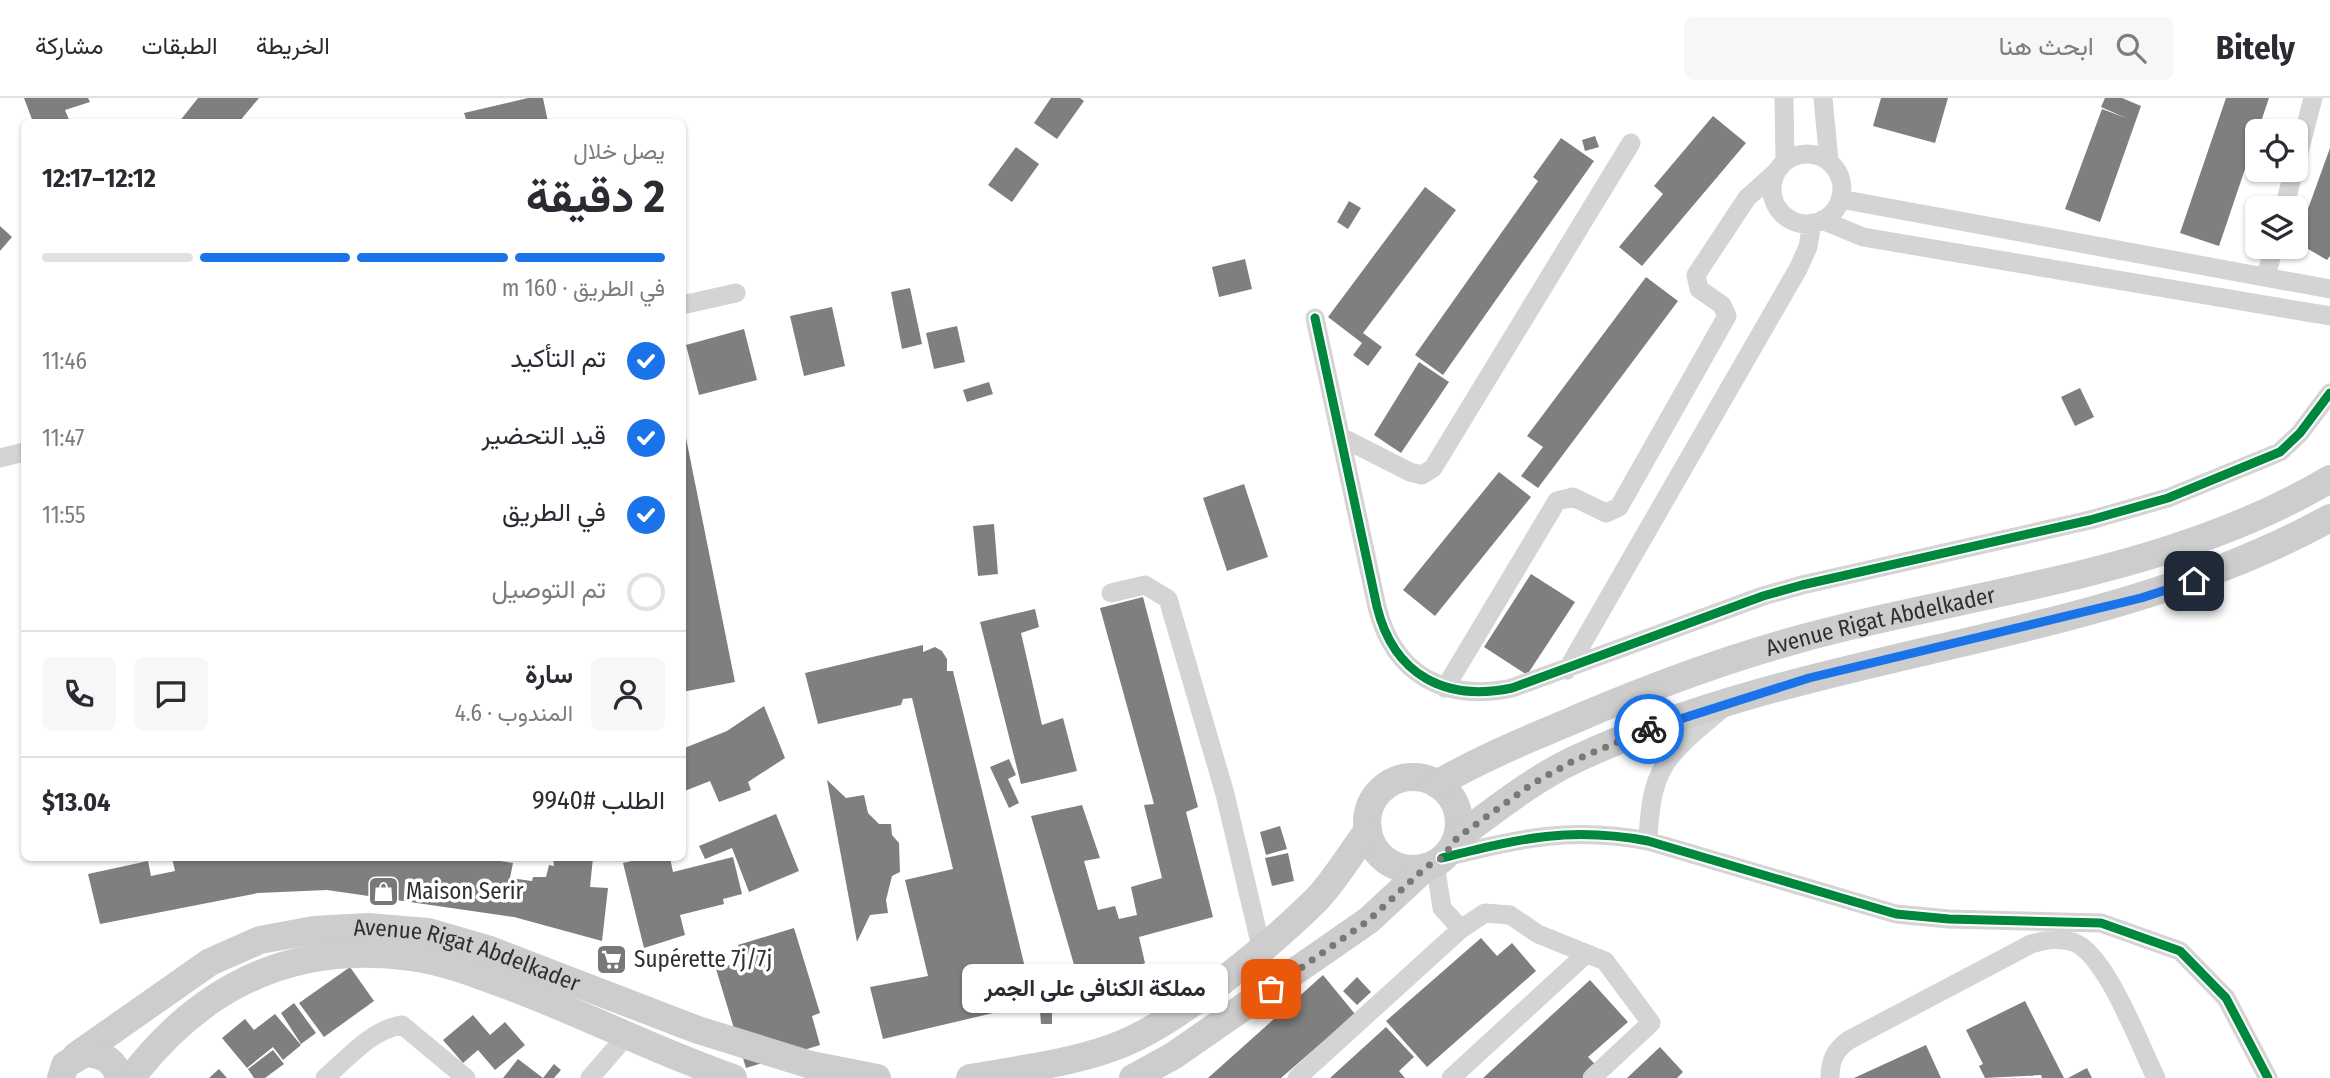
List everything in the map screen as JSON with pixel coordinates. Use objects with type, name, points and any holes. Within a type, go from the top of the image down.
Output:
[{"type":"street","points":[[1784,98],[1781,167],[1772,194],[1781,213],[1790,219],[1817,221],[1863,237],[2330,316]]},
{"type":"street","points":[[1823,98],[1829,162]]},
{"type":"street","points":[[2308,119],[2313,98]]},
{"type":"street","points":[[1341,437],[1410,472],[1422,475],[1433,468],[1631,143]]},
{"type":"street","points":[[1446,688],[1557,501],[1573,497],[1606,513],[1619,507],[1727,316],[1723,305],[1699,289],[1696,275],[1746,198],[1781,167],[1803,154],[1821,157],[1829,162],[1840,179],[1840,199],[1830,215],[1817,221],[1798,270],[1567,670]]},
{"type":"street","points":[[1840,199],[2330,289]]},
{"type":"street","points":[[2266,276],[2271,259]]},
{"type":"street","points":[[686,304],[736,293]]},
{"type":"street","points":[[1315,318],[1377,607],[1387,637],[1418,673],[1446,688],[1467,693],[1490,693],[1567,670],[1737,606],[1802,585],[2090,520],[2168,498],[2280,452],[2300,433],[2330,393]]},
{"type":"street","points":[[0,458],[21,453]]},
{"type":"street","name":"Avenue Rigat Abdelkader","points":[[1437,784],[1495,753],[1693,671],[1794,640],[2158,552],[2224,529],[2330,479]]},
{"type":"street","points":[[1133,1078],[1173,1056],[1358,928],[1440,857],[1532,784],[1575,760],[1732,701],[1809,678],[2141,598],[2245,561],[2330,518]]},
{"type":"street","points":[[1111,593],[1145,585],[1168,598],[1225,794],[1261,947]]},
{"type":"street","points":[[1648,841],[1652,789],[1666,759],[1732,701]]},
{"type":"street","points":[[970,1078],[1049,1064],[1134,1039],[1173,1015],[1261,947],[1318,897],[1368,831],[1371,805],[1388,786],[1412,778],[1437,784],[1447,792],[1458,814],[1440,857],[1442,908],[1461,929]]},
{"type":"street","points":[[1368,831],[1377,851],[1393,865],[1404,868],[1440,857],[1544,835],[1591,833],[1648,841],[1896,914],[1950,919],[2101,923],[2180,951],[2226,998],[2267,1078]]},
{"type":"street","points":[[1297,1078],[1461,929],[1485,913],[1510,915],[1538,934],[1605,961],[1651,1023],[1592,1078]]},
{"type":"street","name":"Avenue Rigat Abdelkader","points":[[63,1069],[209,962],[260,940],[314,930],[369,928],[428,932],[490,950],[698,1030],[811,1065],[877,1078]]},
{"type":"street","points":[[1830,1078],[1832,1058],[1839,1047],[1849,1040],[2031,944],[2054,938],[2075,942],[2090,952],[2103,970],[2156,1078]]},
{"type":"street","points":[[131,1078],[182,1019],[215,996],[254,975],[302,959],[365,954],[413,957],[474,973],[565,1007],[684,1061],[733,1078]]},
{"type":"street","points":[[1451,1078],[1586,955]]},
{"type":"street","points":[[325,1078],[371,1038],[390,1026],[402,1025],[466,1078]]},
{"type":"street","points":[[590,1078],[627,1035]]},
{"type":"street","points":[[63,1069],[95,1053],[106,1057],[113,1064],[119,1078]]},
{"type":"building","points":[[24,98],[88,98],[90,102],[65,110],[69,119],[32,119]]},
{"type":"building","points":[[198,98],[259,98],[242,119],[181,119]]},
{"type":"building","points":[[528,98],[543,98],[547,119],[466,119],[464,113]]},
{"type":"building","points":[[1051,98],[1080,98],[1084,101],[1057,139],[1034,123]]},
{"type":"building","points":[[1881,98],[1948,98],[1935,143],[1873,126]]},
{"type":"building","points":[[2105,98],[2122,98],[2141,106],[2100,222],[2065,209],[2102,109],[2126,118],[2101,107]]},
{"type":"building","points":[[2226,98],[2269,98],[2262,119],[2245,119],[2245,169],[2219,246],[2180,233]]},
{"type":"building","points":[[1713,116],[1746,143],[1642,266],[1619,247],[1663,194],[1654,186]]},
{"type":"building","points":[[1595,136],[1599,147],[1585,151],[1582,140]]},
{"type":"building","points":[[1561,138],[1594,161],[1443,375],[1415,355],[1538,181],[1533,177]]},
{"type":"building","points":[[1016,147],[1039,164],[1012,202],[988,185]]},
{"type":"building","points":[[2330,148],[2330,256],[2327,260],[2308,249],[2308,209]]},
{"type":"building","points":[[1425,187],[1456,210],[1363,333],[1382,347],[1368,366],[1353,355],[1362,343],[1328,317]]},
{"type":"building","points":[[1349,201],[1361,208],[1348,229],[1337,222]]},
{"type":"building","points":[[0,226],[12,237],[0,251]]},
{"type":"building","points":[[1245,259],[1252,289],[1219,297],[1212,267]]},
{"type":"building","points":[[1646,277],[1678,301],[1538,488],[1521,476],[1543,447],[1527,436]]},
{"type":"building","points":[[910,288],[922,344],[902,349],[891,292]]},
{"type":"building","points":[[832,307],[845,366],[804,376],[790,316]]},
{"type":"building","points":[[957,326],[965,362],[934,369],[926,333]]},
{"type":"building","points":[[744,329],[757,380],[699,395],[686,345]]},
{"type":"building","points":[[1419,362],[1449,382],[1401,453],[1374,435]]},
{"type":"building","points":[[989,382],[993,394],[967,402],[963,390]]},
{"type":"building","points":[[2080,388],[2094,417],[2075,426],[2061,397]]},
{"type":"building","points":[[686,438],[735,682],[686,691]]},
{"type":"building","points":[[1499,472],[1531,497],[1435,616],[1403,590]]},
{"type":"building","points":[[1244,484],[1268,557],[1227,571],[1203,498]]},
{"type":"building","points":[[994,524],[998,574],[978,576],[973,526]]},
{"type":"building","points":[[1531,574],[1575,602],[1527,675],[1484,647]]},
{"type":"building","points":[[1143,597],[1198,807],[1186,812],[1213,917],[1139,937],[1145,963],[1129,970],[1130,979],[1099,988],[1096,980],[1079,982],[1031,816],[1082,805],[1100,858],[1084,861],[1098,910],[1115,906],[1119,919],[1137,915],[1131,887],[1162,878],[1144,805],[1154,804],[1100,608]]},
{"type":"building","points":[[1035,609],[1039,627],[1021,633],[1042,725],[1063,718],[1077,771],[1021,784],[980,622]]},
{"type":"building","points":[[923,645],[923,652],[935,647],[942,651],[947,659],[947,671],[953,671],[1028,980],[1024,986],[1028,993],[1018,1005],[1007,1005],[1006,1010],[883,1039],[870,987],[928,976],[905,880],[953,869],[912,698],[903,699],[901,705],[818,724],[805,673]]},
{"type":"building","points":[[764,706],[785,758],[748,782],[751,790],[719,802],[710,781],[686,790],[686,747],[727,731]]},
{"type":"building","points":[[1009,759],[1016,775],[1008,779],[1019,803],[1009,808],[990,767]]},
{"type":"building","points":[[827,780],[846,798],[864,795],[868,813],[879,824],[891,824],[892,835],[899,843],[900,872],[892,876],[886,900],[888,913],[870,915],[857,942]]},
{"type":"building","points":[[776,814],[799,871],[749,892],[732,848],[705,859],[699,846]]},
{"type":"building","points":[[1280,826],[1287,849],[1266,855],[1260,832]]},
{"type":"building","points":[[1288,853],[1294,881],[1272,886],[1265,858]]},
{"type":"building","points":[[733,857],[742,894],[723,899],[724,904],[680,915],[685,935],[644,948],[623,863],[671,861],[673,872]]},
{"type":"building","points":[[148,861],[151,876],[175,871],[173,861],[500,861],[513,863],[510,878],[532,881],[533,877],[546,877],[549,865],[554,866],[553,861],[593,861],[590,887],[608,888],[602,941],[514,917],[327,890],[258,893],[100,924],[88,874]]},
{"type":"building","points":[[794,928],[820,1013],[812,1016],[820,1045],[746,1068],[716,969],[743,961],[738,945]]},
{"type":"building","points":[[1481,938],[1497,956],[1512,943],[1536,971],[1427,1067],[1386,1021]]},
{"type":"building","points":[[350,967],[374,1001],[324,1037],[299,1003]]},
{"type":"building","points":[[1323,975],[1355,1014],[1281,1078],[1208,1078]]},
{"type":"building","points":[[1357,977],[1371,992],[1357,1005],[1343,991]]},
{"type":"building","points":[[1590,980],[1628,1022],[1588,1057],[1597,1066],[1584,1078],[1483,1078]]},
{"type":"building","points":[[2025,1001],[2064,1078],[2042,1078],[2041,1075],[1985,1078],[1979,1066],[1983,1064],[1966,1030]]},
{"type":"building","points":[[294,1003],[316,1033],[301,1044],[281,1013]]},
{"type":"building","points":[[1052,1010],[1052,1024],[1041,1024],[1040,1011]]},
{"type":"building","points":[[275,1014],[301,1045],[283,1060],[273,1047],[247,1068],[222,1038],[245,1019],[254,1030]]},
{"type":"building","points":[[473,1015],[490,1035],[505,1022],[525,1045],[495,1070],[478,1050],[463,1063],[443,1040]]},
{"type":"building","points":[[1386,1027],[1414,1057],[1399,1071],[1405,1078],[1330,1078]]},
{"type":"building","points":[[1926,1045],[1941,1078],[1854,1078]]},
{"type":"building","points":[[1660,1047],[1683,1072],[1677,1078],[1627,1078]]},
{"type":"building","points":[[273,1050],[284,1064],[265,1078],[254,1078],[248,1069]]},
{"type":"building","points":[[518,1059],[543,1078],[503,1078]]},
{"type":"building","points":[[554,1064],[561,1070],[554,1078],[543,1078]]},
{"type":"building","points":[[2087,1068],[2092,1078],[2068,1078]]},
{"type":"building","points":[[219,1069],[227,1078],[209,1078]]},
{"type":"cycle path","points":[[1315,318],[1377,607],[1385,631],[1410,666],[1426,678],[1465,691],[1512,688],[1763,596],[1802,585],[2090,520],[2168,498],[2280,452],[2300,433],[2330,393]]},
{"type":"cycle path","points":[[1442,858],[1544,837],[1619,837],[1648,841],[1896,914],[1949,919],[2101,923],[2180,951],[2226,998],[2268,1078]]},
{"type":"way so far","points":[[1271,989],[1369,920],[1426,867],[1442,858],[1457,838],[1532,784],[1575,760],[1649,729]]},
{"type":"place","name":"Maison Serir","points":[[383,891]]},
{"type":"place","name":"Supérette 7j/7j","points":[[611,959]]},
{"type":"place","name":"مملكة الكنافى على الجمر","points":[[1271,989]]},
{"type":"route","points":[[1649,729],[1809,678],[2141,598],[2194,581]]}]
